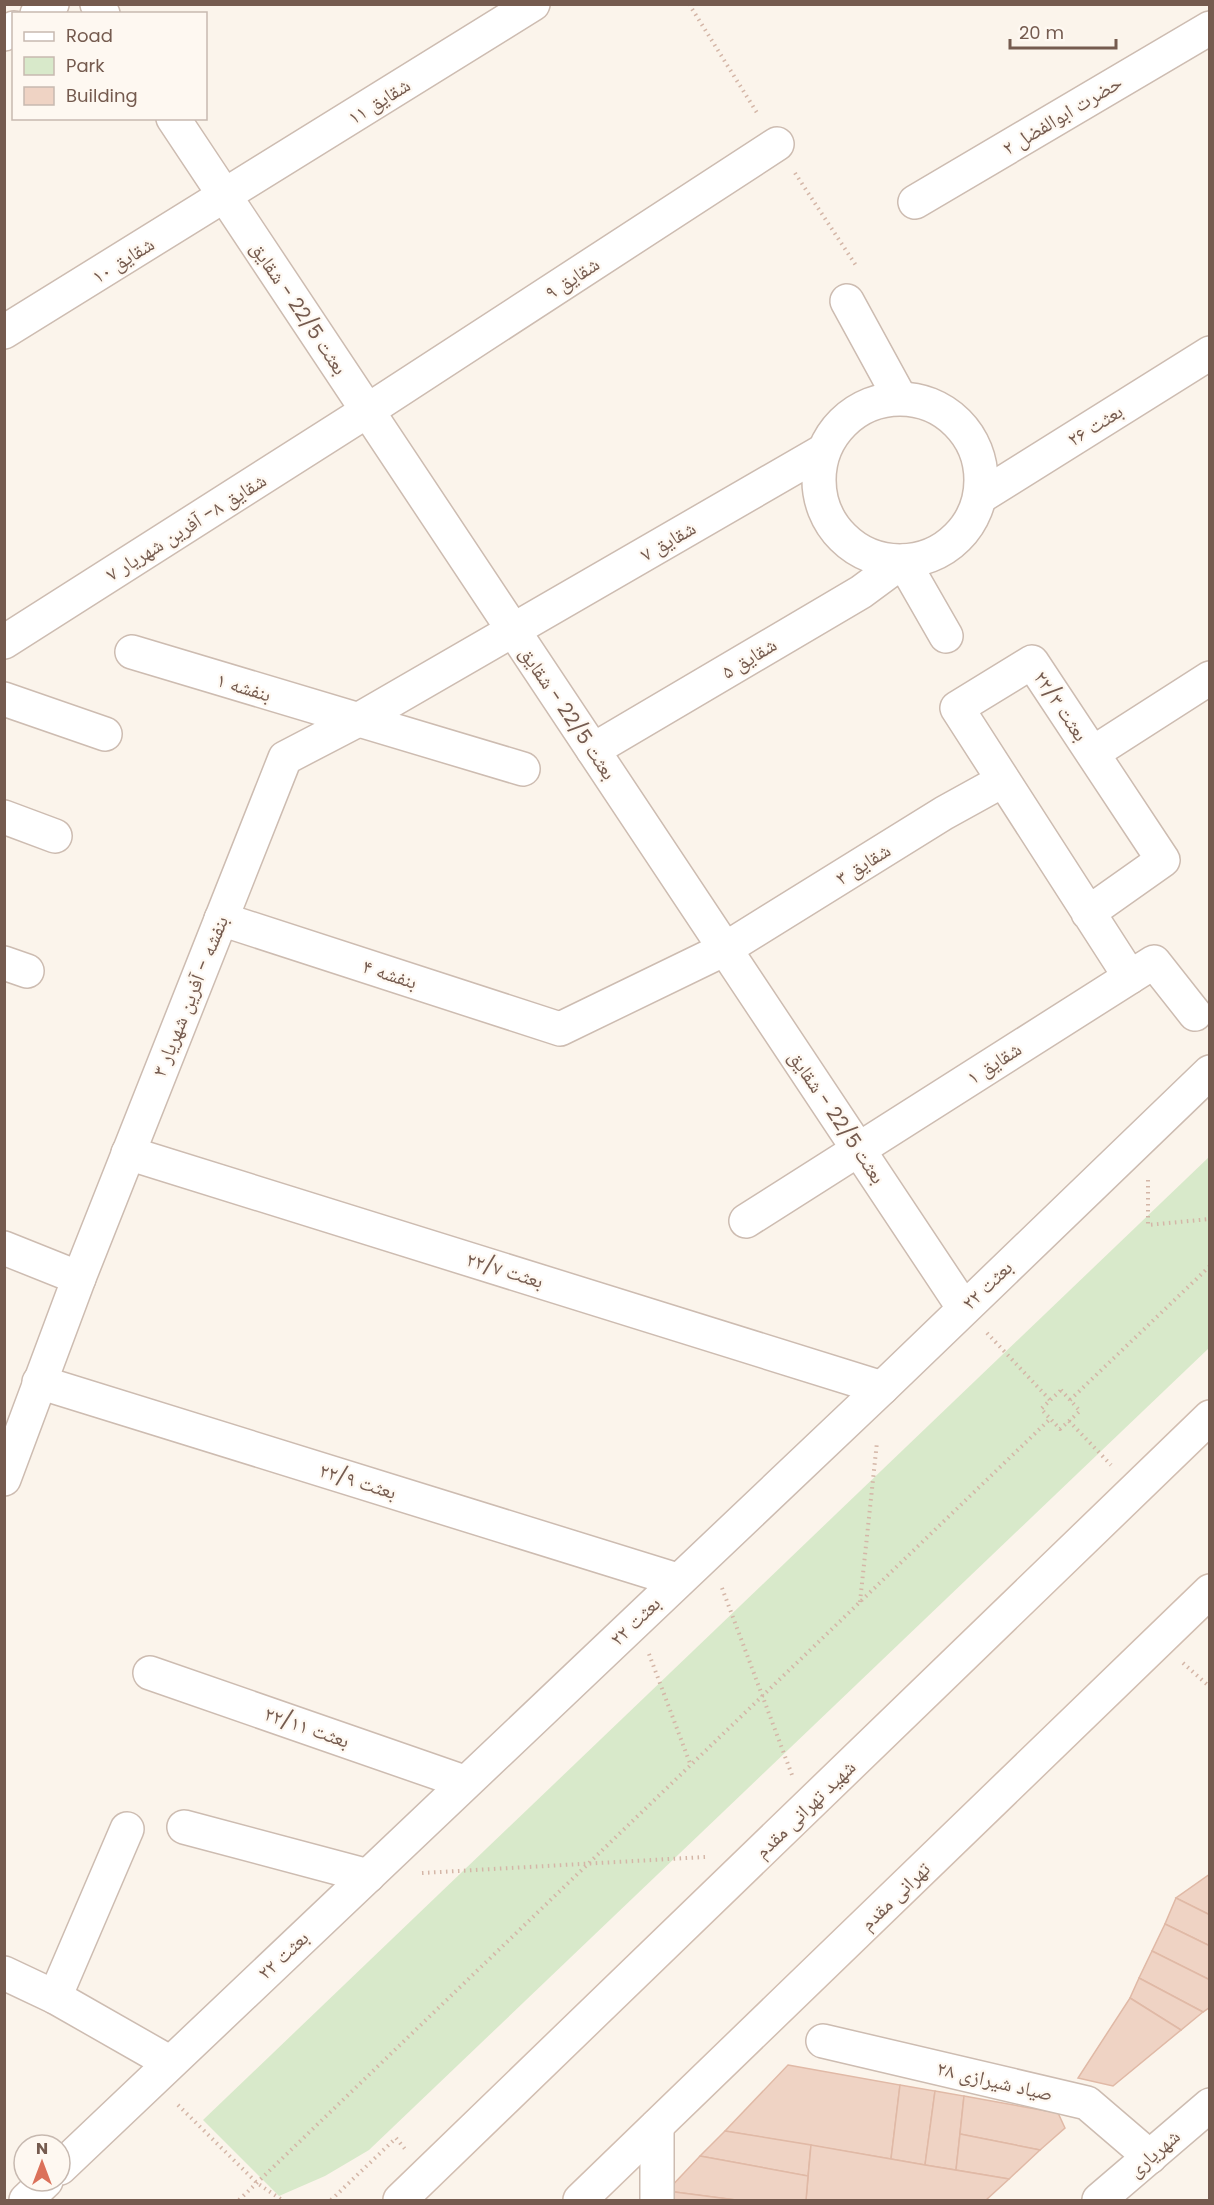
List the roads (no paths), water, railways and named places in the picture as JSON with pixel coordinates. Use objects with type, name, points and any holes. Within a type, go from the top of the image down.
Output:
[{"type":"street","name":"شقایق ۱۱","points":[[225,197],[533,4]]},
{"type":"street","name":"حضرت ابوالفضل ۲","points":[[915,201],[1209,28]]},
{"type":"street","name":"بعثت 22/5 - شقایق","points":[[173,120],[963,1307]]},
{"type":"street","name":"شقایق ۹","points":[[367,411],[777,144]]},
{"type":"street","name":"شقایق ۱۰","points":[[12,328],[225,197]]},
{"type":"street","points":[[847,302],[900,398]]},
{"type":"street","name":"بعثت ۲۶","points":[[980,497],[1209,353]]},
{"type":"street","points":[[900,398],[924,402],[946,412],[964,429],[976,449],[981,473],[980,497],[970,522],[953,542],[930,556],[903,561],[876,558],[852,546],[833,527],[820,495],[818,477],[823,451],[835,429],[854,413],[876,402],[900,398]]},
{"type":"street","name":"شقایق ۸- آفرین شهریار ۷","points":[[4,642],[367,411]]},
{"type":"street","name":"شقایق ۷","points":[[513,631],[823,451]]},
{"type":"street","points":[[903,561],[946,636]]},
{"type":"street","name":"شقایق ۵","points":[[593,750],[861,592],[903,561]]},
{"type":"street","name":"بنفشه - آفرین شهریار ۳","points":[[4,1479],[79,1278],[285,758],[356,721],[513,631]]},
{"type":"street","name":"بنفشه ۱","points":[[132,652],[356,721],[523,769]]},
{"type":"street","name":"بعثت ۲۲/۳","points":[[1032,662],[1093,753],[1163,860],[1089,913],[957,708],[1032,662]]},
{"type":"street","points":[[1093,753],[1209,678]]},
{"type":"street","points":[[4,699],[105,734]]},
{"type":"street","name":"شقایق ۳","points":[[560,1029],[725,949],[944,813],[1002,781]]},
{"type":"street","points":[[4,817],[56,836]]},
{"type":"street","points":[[1089,913],[1130,977]]},
{"type":"street","name":"بنفشه ۴","points":[[221,919],[560,1029]]},
{"type":"street","name":"شقایق ۱","points":[[746,1221],[1154,962],[1196,1014]]},
{"type":"street","name":"بعثت ۲۲","points":[[72,2156],[160,2070],[368,1876],[464,1782],[882,1388],[963,1307],[1148,1133],[1209,1072]]},
{"type":"street","name":"بعثت ۲۲/۷","points":[[128,1153],[882,1388]]},
{"type":"street","points":[[4,1248],[79,1278]]},
{"type":"street","name":"بعثت ۲۲/۹","points":[[39,1382],[677,1580]]},
{"type":"street","name":"شهید تهرانی مقدم","points":[[400,2200],[1209,1417]]},
{"type":"street","name":"تهرانی مقدم","points":[[580,2200],[1209,1591]]},
{"type":"street","name":"بعثت ۲۲/۱۱","points":[[150,1672],[464,1782]]},
{"type":"street","points":[[184,1827],[368,1876]]},
{"type":"street","points":[[55,1997],[127,1829]]},
{"type":"street","points":[[4,1973],[55,1997],[160,2070]]},
{"type":"street","name":"صیاد شیرازی ۲۸","points":[[823,2041],[1088,2103],[1150,2157]]},
{"type":"street","name":"شهریاری","points":[[1099,2200],[1209,2105]]},
{"type":"street","points":[[657,2126],[657,2200]]}]
